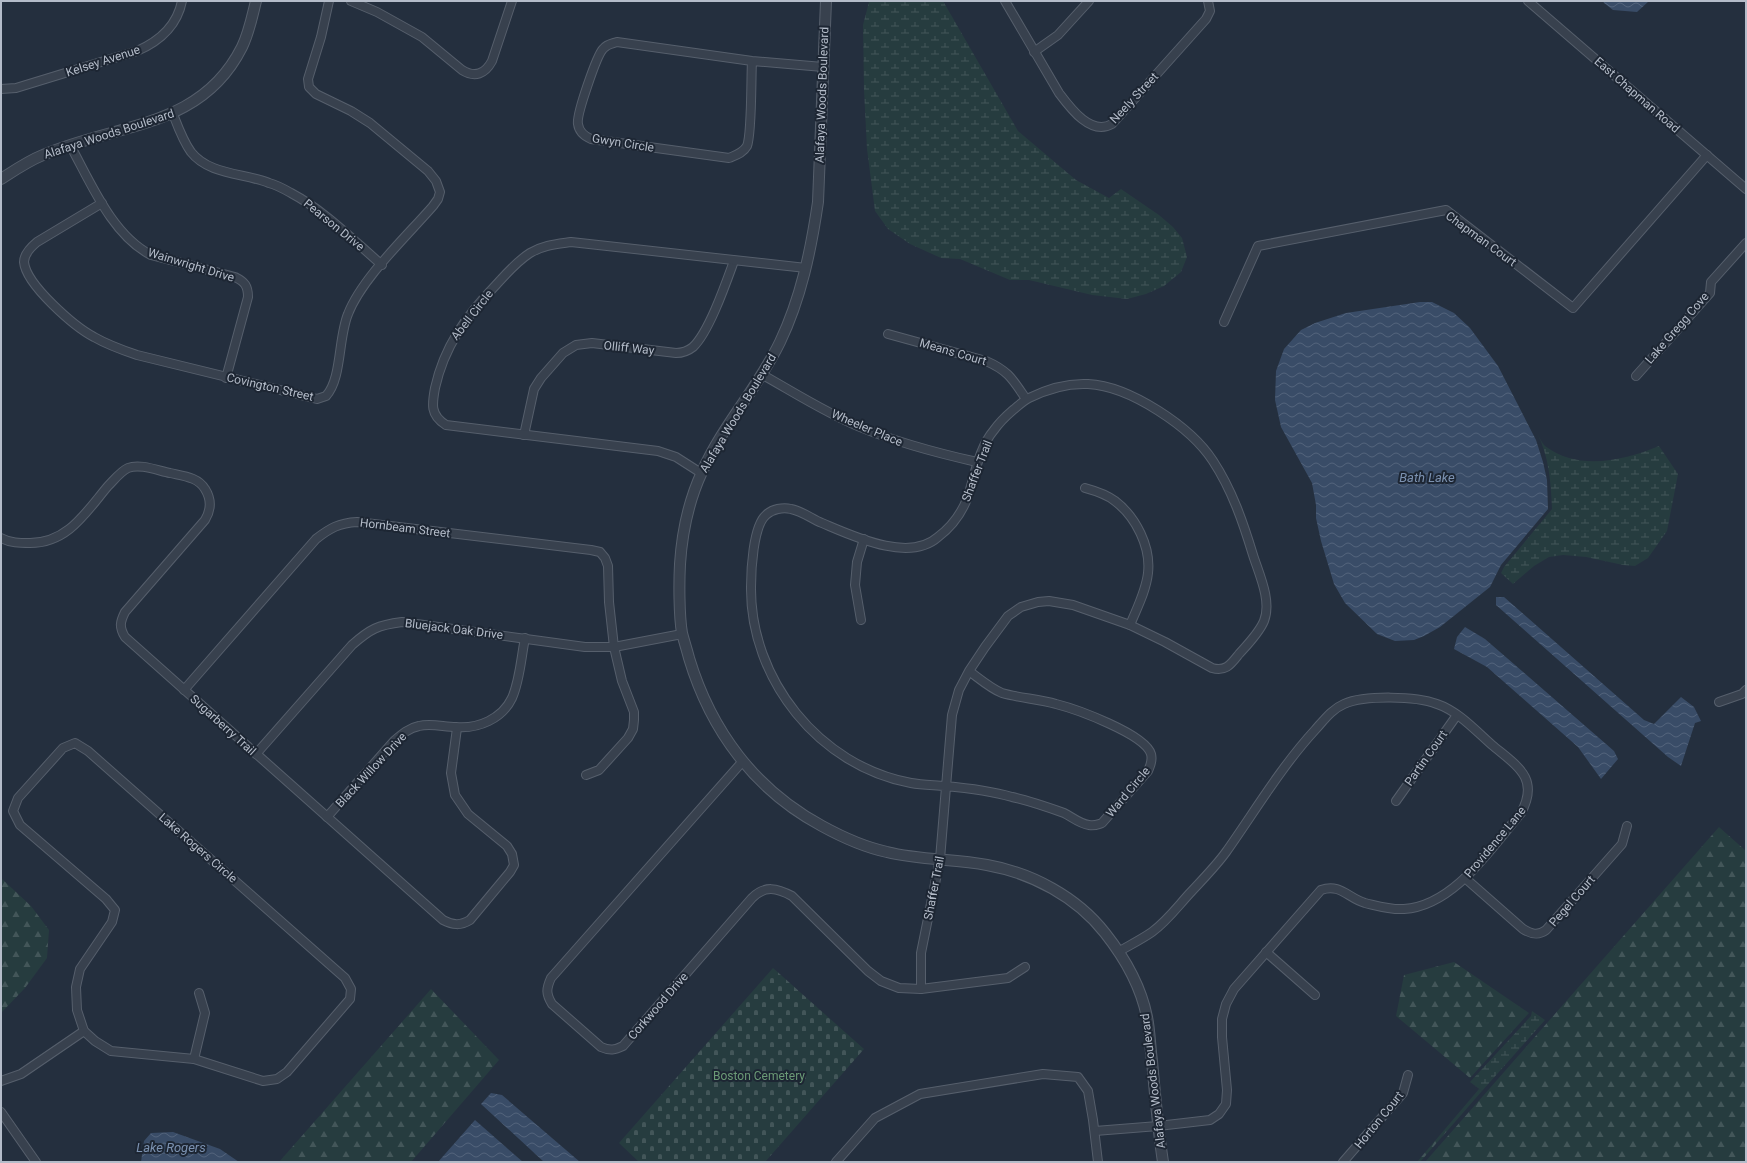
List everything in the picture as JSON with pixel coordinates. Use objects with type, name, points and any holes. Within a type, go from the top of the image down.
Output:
[{"type":"street","name":"Kelsey Avenue","points":[[1,89],[16,88],[138,51],[150,45],[169,29],[176,19],[182,1]]},
{"type":"street","name":"Alafaya Woods Boulevard","points":[[1,179],[21,165],[70,145],[173,114],[205,93],[216,84],[242,47],[248,33],[256,1]]},
{"type":"street","name":"Covington Street","points":[[102,203],[37,242],[30,248],[24,261],[25,268],[32,280],[45,297],[75,325],[93,337],[115,348],[136,355],[317,399],[326,396],[334,385],[342,333],[348,314],[365,284],[433,206],[438,199],[440,192],[436,182],[428,171],[370,123],[316,94],[309,88],[308,79],[330,1]]},
{"type":"street","points":[[351,1],[422,37],[462,70],[468,74],[476,75],[482,73],[488,68],[492,61],[512,1]]},
{"type":"street","name":"Alafaya Woods Boulevard","points":[[826,1],[818,202],[806,268],[794,308],[780,342],[763,375],[719,440],[701,473],[687,515],[683,533],[680,565],[682,634],[696,682],[708,708],[743,761],[770,790],[788,805],[837,834],[887,852],[988,865],[1028,877],[1054,889],[1088,914],[1105,932],[1132,974],[1147,1017],[1162,1162]]},
{"type":"street","name":"Neely Street","points":[[1005,1],[1059,94],[1067,104],[1090,125],[1097,128],[1106,127],[1112,124],[1206,19],[1210,11],[1208,1]]},
{"type":"street","points":[[1034,52],[1058,35],[1089,1]]},
{"type":"street","name":"East Chapman Road","points":[[1528,1],[1746,189]]},
{"type":"street","name":"Gwyn Circle","points":[[752,61],[749,138],[743,151],[737,155],[729,158],[591,139],[584,136],[580,131],[578,117],[599,54],[608,44],[617,42],[752,61],[823,67]]},
{"type":"street","name":"Pearson Drive","points":[[173,114],[184,141],[192,154],[207,165],[220,170],[269,182],[290,192],[310,204],[382,264]]},
{"type":"street","name":"Wainwright Drive","points":[[70,145],[117,228],[140,249],[151,255],[235,277],[244,282],[248,289],[248,297],[226,378]]},
{"type":"street","name":"Chapman Court","points":[[1224,322],[1258,246],[1446,210],[1573,308],[1707,155]]},
{"type":"street","name":"Abell Circle","points":[[701,473],[676,457],[658,451],[446,425],[439,421],[434,414],[432,403],[439,370],[450,344],[462,324],[516,264],[532,252],[550,245],[571,242],[806,268]]},
{"type":"street","name":"Lake Gregg Cove","points":[[1636,376],[1710,293],[1711,282],[1746,243]]},
{"type":"street","name":"Olliff Way","points":[[524,435],[534,389],[541,378],[563,353],[576,345],[592,343],[676,353],[682,353],[691,348],[698,342],[716,307],[734,261]]},
{"type":"street","name":"Means Court","points":[[888,334],[986,361],[999,366],[1009,374],[1026,399]]},
{"type":"street","name":"Wheeler Place","points":[[763,375],[834,415],[860,427],[915,447],[977,462]]},
{"type":"street","name":"Shaffer Trail","points":[[921,989],[920,953],[940,859],[952,715],[959,690],[969,671],[1008,616],[1021,607],[1038,602],[1049,601],[1073,605],[1130,625],[1212,668],[1220,670],[1228,667],[1265,620],[1265,594],[1240,513],[1228,486],[1212,458],[1190,435],[1163,413],[1138,399],[1119,391],[1090,384],[1062,385],[1026,399],[992,431],[977,462],[966,503],[951,526],[935,541],[921,547],[902,549],[864,539],[824,524],[789,508],[777,509],[766,515],[759,524],[752,563],[751,605],[758,642],[770,673],[787,701],[807,726],[834,749],[861,765],[884,776],[912,784],[946,786]]},
{"type":"street","name":"Sugarberry Trail","points":[[1,538],[17,543],[37,543],[50,541],[63,534],[75,524],[118,476],[129,468],[140,467],[190,477],[199,482],[210,500],[210,512],[125,612],[120,622],[121,630],[125,637],[443,920],[451,924],[461,925],[470,920],[510,872],[514,865],[512,854],[507,846],[468,814],[455,795],[451,773],[457,728]]},
{"type":"street","points":[[1085,488],[1101,492],[1116,501],[1131,517],[1143,538],[1148,557],[1148,573],[1145,587],[1130,625]]},
{"type":"street","name":"Hornbeam Street","points":[[184,690],[316,539],[328,529],[343,522],[365,522],[600,552],[605,558],[608,566],[609,602],[614,647]]},
{"type":"street","points":[[861,620],[855,585],[857,562],[864,539]]},
{"type":"street","name":"Bluejack Oak Drive","points":[[256,754],[352,645],[366,632],[384,624],[402,622],[585,647],[614,647],[682,634]]},
{"type":"street","name":"Black Willow Drive","points":[[327,817],[406,730],[420,725],[472,728],[483,724],[503,711],[511,700],[517,684],[525,638]]},
{"type":"street","points":[[586,775],[599,770],[628,738],[633,729],[634,712],[622,681],[614,647]]},
{"type":"street","name":"Ward Circle","points":[[946,786],[1010,796],[1069,815],[1085,825],[1095,826],[1102,823],[1148,771],[1152,761],[1151,753],[1144,743],[1105,721],[1056,704],[1003,693],[989,687],[969,671]]},
{"type":"street","points":[[1718,702],[1742,694],[1746,690]]},
{"type":"street","name":"Providence Lane","points":[[1095,1131],[1210,1120],[1219,1114],[1226,1104],[1227,1090],[1222,1037],[1222,1019],[1226,1004],[1234,989],[1321,890],[1338,888],[1361,902],[1384,908],[1404,909],[1423,906],[1440,898],[1465,878],[1521,813],[1527,802],[1529,789],[1524,774],[1457,715],[1438,704],[1420,700],[1389,698],[1361,699],[1344,704],[1330,713],[1308,738],[1283,769],[1225,853],[1169,917],[1152,932],[1118,952]]},
{"type":"street","name":"Partin Court","points":[[1396,801],[1457,715]]},
{"type":"street","name":"Lake Rogers Circle","points":[[75,743],[94,756],[346,978],[351,989],[350,999],[287,1072],[277,1079],[263,1081],[194,1059],[111,1051],[95,1041],[84,1031],[77,1010],[76,988],[80,969],[112,922],[115,910],[106,899],[20,825],[13,811],[18,798],[63,748],[75,743]]},
{"type":"street","name":"Corkwood Drive","points":[[743,761],[550,978],[547,987],[547,996],[552,1004],[602,1047],[608,1050],[617,1050],[623,1046],[752,898],[759,892],[770,889],[781,890],[792,896],[868,971],[881,981],[899,988],[921,989],[1008,978],[1025,967]]},
{"type":"street","name":"Pegel Court","points":[[1465,878],[1523,929],[1531,934],[1541,934],[1622,844],[1627,826]]},
{"type":"street","points":[[1266,952],[1315,995]]},
{"type":"street","points":[[194,1059],[205,1013],[199,993]]},
{"type":"street","points":[[1,1080],[21,1074],[84,1031]]},
{"type":"street","points":[[836,1162],[875,1118],[920,1094],[1043,1074],[1078,1077],[1088,1091],[1095,1131],[1098,1162]]},
{"type":"street","name":"Horton Court","points":[[1343,1162],[1403,1093],[1408,1075]]},
{"type":"street","points":[[1,1112],[36,1162]]},
{"type":"green space","points":[[871,1],[943,1],[1018,131],[1076,180],[1109,198],[1121,189],[1159,215],[1173,227],[1182,238],[1187,257],[1181,272],[1164,286],[1146,294],[1127,299],[1092,295],[1029,280],[1010,280],[960,259],[941,258],[910,244],[888,229],[875,211],[867,149],[863,25],[869,2]]},
{"type":"green space","points":[[1537,433],[1545,446],[1558,454],[1572,459],[1586,461],[1601,461],[1631,456],[1659,446],[1678,474],[1667,531],[1648,558],[1635,566],[1586,557],[1563,555],[1549,557],[1534,566],[1513,584],[1501,573],[1504,567],[1552,509],[1547,460]]},
{"type":"green space","points":[[1719,827],[1746,851],[1746,1162],[1425,1162]]},
{"type":"green space","points":[[1,878],[31,906],[49,930],[47,958],[25,988],[1,1013]]},
{"type":"green space","points":[[1454,962],[1529,1013],[1470,1078],[1396,1016],[1404,975]]},
{"type":"green space","name":"Boston Cemetery","points":[[773,968],[864,1049],[765,1162],[639,1162],[619,1143]]},
{"type":"green space","points":[[431,989],[499,1060],[411,1162],[279,1162]]},
{"type":"green space","points":[[1532,1011],[1545,1020],[1482,1091],[1470,1082],[1531,1016]]},
{"type":"green space","points":[[1479,1089],[1482,1091],[1420,1162],[1417,1162]]},
{"type":"water","points":[[1603,1],[1649,1],[1637,12],[1613,10]]},
{"type":"water","name":"Bath Lake","points":[[1420,302],[1432,302],[1454,313],[1470,328],[1498,366],[1536,440],[1547,480],[1548,509],[1501,565],[1490,587],[1440,627],[1414,640],[1395,641],[1377,634],[1345,603],[1334,584],[1321,541],[1316,518],[1316,505],[1312,483],[1281,427],[1275,400],[1276,371],[1284,349],[1301,330],[1315,323],[1346,313]]},
{"type":"water","points":[[1496,597],[1504,597],[1644,720],[1654,724],[1681,697],[1694,707],[1701,721],[1695,723],[1681,766],[1668,757],[1496,605]]},
{"type":"water","points":[[1465,627],[1485,639],[1614,751],[1618,759],[1601,779],[1578,747],[1487,667],[1454,649],[1457,637]]},
{"type":"water","points":[[491,1093],[502,1095],[580,1162],[544,1162],[481,1104]]},
{"type":"water","points":[[475,1120],[523,1162],[438,1162]]},
{"type":"water","name":"Lake Rogers","points":[[173,1132],[220,1149],[239,1162],[141,1162],[144,1141],[151,1133]]}]
